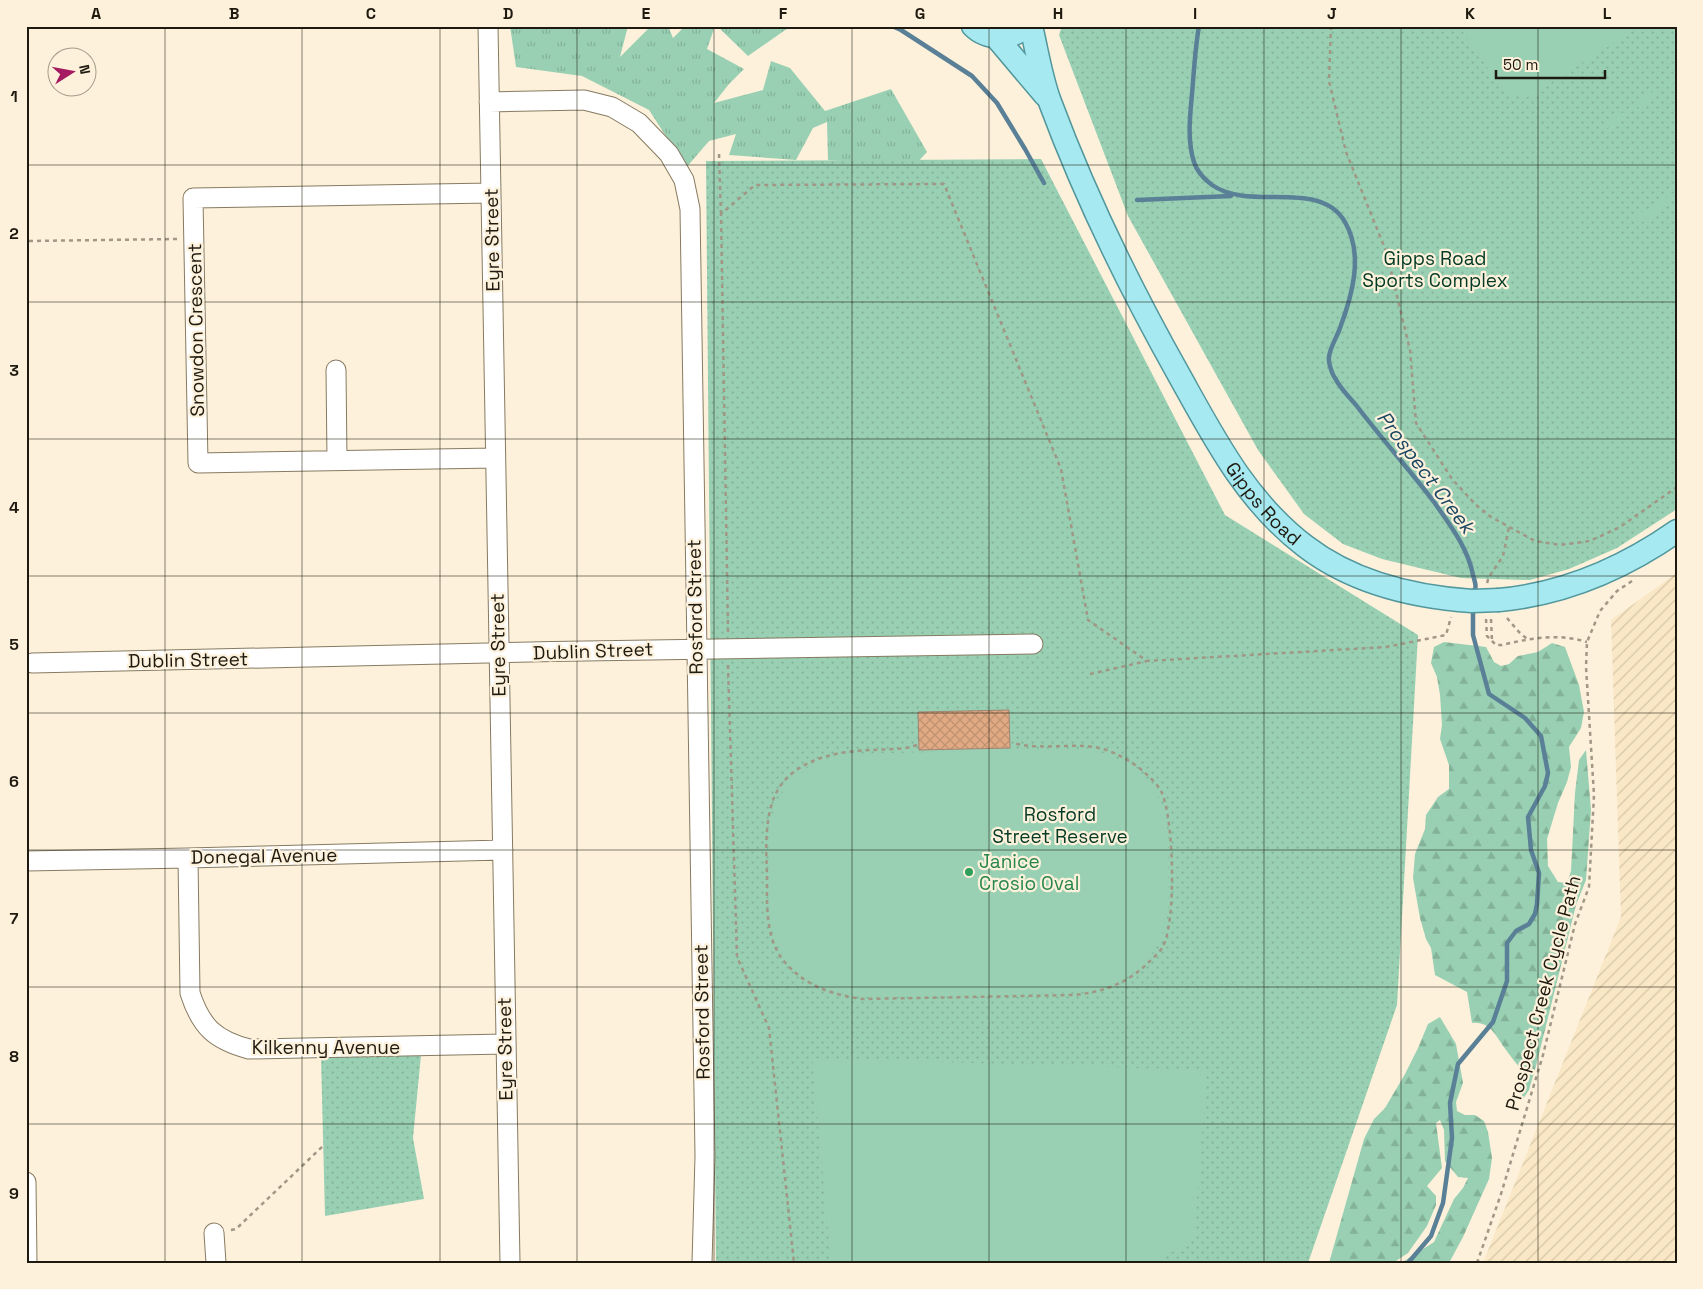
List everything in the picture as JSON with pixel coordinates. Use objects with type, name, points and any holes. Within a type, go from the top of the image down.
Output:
[{"type":"main road","points":[[973,26],[985,34],[996,37],[1010,36],[1026,26]]},
{"type":"main road","name":"Gipps Road","points":[[1031,26],[1049,100],[1112,246],[1149,320],[1234,471],[1270,515],[1305,546],[1331,562],[1381,586],[1426,596],[1452,607],[1501,608],[1519,598],[1576,584],[1641,554],[1677,531]]},
{"type":"main road","name":"Gipps Road","points":[[996,37],[1049,100]]},
{"type":"street","name":"Eyre Street","points":[[488,26],[510,1263]]},
{"type":"street","name":"Rosford Street","points":[[489,102],[584,100],[612,107],[639,124],[669,154],[684,180],[690,209],[704,1156],[702,1263]]},
{"type":"street","name":"Snowdon Crescent","points":[[492,193],[193,198],[198,463],[495,458]]},
{"type":"street","points":[[336,370],[337,460]]},
{"type":"street","name":"Dublin Street","points":[[28,663],[498,654],[696,648],[1033,644]]},
{"type":"street","name":"Donegal Avenue","points":[[26,860],[502,850]]},
{"type":"street","name":"Kilkenny Avenue","points":[[188,858],[190,993],[196,1011],[205,1025],[217,1037],[231,1044],[249,1049],[505,1044]]},
{"type":"street","points":[[26,1182],[27,1263]]},
{"type":"street","points":[[214,1233],[216,1263]]},
{"type":"path","points":[[1330,26],[1329,81],[1346,152],[1386,251],[1410,350],[1416,422],[1452,479],[1476,505],[1491,517],[1534,541],[1560,545],[1590,541],[1620,527],[1677,487]]},
{"type":"path","points":[[719,154],[728,648],[737,957],[769,1028],[794,1263]]},
{"type":"path","points":[[721,214],[755,185],[944,184],[1062,469],[1088,620],[1148,661]]},
{"type":"path","points":[[29,241],[194,238]]},
{"type":"path","points":[[1493,572],[1503,556],[1508,527]]},
{"type":"path","points":[[1492,642],[1496,645],[1502,645],[1527,639],[1561,636],[1587,642],[1600,612],[1617,590],[1632,580]]},
{"type":"path","points":[[1090,674],[1148,661],[1386,647],[1446,635],[1452,607]]},
{"type":"path","points":[[1501,608],[1519,632],[1527,639]]},
{"type":"path","name":"Prospect Creek Cycle Path","points":[[1477,1263],[1501,1194],[1543,1055],[1575,924],[1589,887],[1594,795],[1586,666],[1587,642]]},
{"type":"path","points":[[917,745],[907,749],[855,750],[825,756],[798,769],[779,787],[768,820],[766,836],[768,915],[770,932],[776,949],[784,960],[796,973],[818,988],[831,993],[863,999],[1074,995],[1104,990],[1117,985],[1142,970],[1162,949],[1169,927],[1171,909],[1170,831],[1162,795],[1155,782],[1144,772],[1109,751],[1085,746],[1026,746],[1013,742]]},
{"type":"path","points":[[214,1233],[236,1229],[323,1146]]},
{"type":"shaded area","points":[[1677,573],[1677,1263],[1483,1263],[1621,917],[1611,620]]},
{"type":"green space","points":[[510,26],[628,26],[620,57],[651,26],[668,26],[673,38],[685,26],[715,26],[707,49],[744,69],[714,103],[763,90],[771,61],[790,68],[825,111],[891,89],[927,152],[914,166],[828,160],[827,122],[813,128],[796,160],[729,155],[736,134],[709,141],[685,169],[649,110],[582,76],[516,67]]},
{"type":"green space","points":[[717,26],[791,26],[748,56]]},
{"type":"green space","name":"Gipps Road Sports Complex","points":[[1062,26],[1677,26],[1677,509],[1617,548],[1569,569],[1530,580],[1461,578],[1382,559],[1343,544],[1304,514],[1258,450],[1128,216],[1059,35]]},
{"type":"green space","points":[[1459,26],[1641,26],[1528,97],[1504,92]]},
{"type":"green space","points":[[1677,73],[1677,83],[1675,84],[1674,82],[1603,131],[1601,128],[1672,79],[1671,77]]},
{"type":"green space","name":"Rosford Street Reserve","points":[[1041,159],[1225,515],[1418,635],[1397,1005],[1308,1263],[716,1263],[706,161]]},
{"type":"green space","points":[[1677,191],[1677,195],[1660,206],[1662,209],[1641,223],[1636,216]]},
{"type":"green space","points":[[1444,642],[1486,647],[1494,662],[1501,666],[1509,664],[1518,656],[1538,652],[1552,643],[1565,647],[1579,685],[1584,712],[1581,728],[1569,747],[1571,767],[1547,839],[1548,866],[1558,882],[1567,883],[1571,871],[1575,793],[1579,760],[1586,750],[1591,810],[1586,880],[1576,905],[1536,1066],[1529,1090],[1523,1099],[1520,1088],[1521,1069],[1488,1027],[1479,1023],[1472,1023],[1467,992],[1435,975],[1431,948],[1426,939],[1420,918],[1413,878],[1415,854],[1425,829],[1426,815],[1438,797],[1449,789],[1449,765],[1440,739],[1442,725],[1440,695],[1437,677],[1431,663],[1434,647]]},
{"type":"green space","name":"Janice Crosio Oval","points":[[1082,749],[1111,756],[1124,762],[1136,771],[1155,792],[1162,805],[1166,820],[1168,832],[1167,919],[1160,940],[1153,952],[1145,963],[1135,971],[1111,984],[1084,992],[864,997],[837,992],[821,986],[806,977],[786,959],[775,939],[770,916],[769,830],[776,804],[785,789],[791,781],[805,770],[819,762],[846,754]]},
{"type":"green space","points":[[1440,1017],[1456,1044],[1463,1083],[1456,1102],[1457,1111],[1465,1115],[1475,1115],[1484,1121],[1488,1132],[1492,1158],[1489,1179],[1463,1237],[1449,1263],[1401,1263],[1434,1242],[1454,1199],[1468,1178],[1458,1177],[1445,1161],[1444,1130],[1440,1120],[1436,1123],[1442,1168],[1427,1186],[1436,1196],[1436,1205],[1427,1226],[1408,1253],[1393,1263],[1329,1263],[1364,1139],[1374,1119],[1385,1108],[1405,1074],[1428,1024]]},
{"type":"green space","points":[[421,1055],[413,1138],[424,1199],[325,1216],[321,1057]]},
{"type":"green space","points":[[812,1058],[1207,1070],[1194,1239],[1154,1263],[831,1263]]},
{"type":"building","points":[[1009,710],[1010,748],[919,750],[918,712]]},
{"type":"waterway","points":[[892,26],[972,76],[997,103],[1044,183]]},
{"type":"waterway","name":"Prospect Creek","points":[[1199,26],[1190,111],[1190,145],[1195,166],[1209,183],[1228,193],[1319,201],[1334,209],[1345,222],[1354,248],[1354,275],[1349,303],[1330,353],[1329,362],[1332,371],[1342,389],[1434,502],[1452,528],[1463,546],[1471,565],[1475,584],[1474,593]]},
{"type":"waterway","points":[[1137,200],[1231,196]]},
{"type":"waterway","name":"Prospect Creek","points":[[1408,1263],[1431,1236],[1443,1203],[1452,1138],[1450,1103],[1458,1064],[1493,1022],[1507,981],[1507,943],[1516,931],[1529,924],[1535,914],[1537,904],[1539,873],[1531,850],[1528,817],[1545,786],[1548,773],[1541,736],[1525,718],[1489,694],[1473,635],[1473,608]]},
{"type":"place","name":"Janice Crosio Oval","points":[[969,872]]}]
